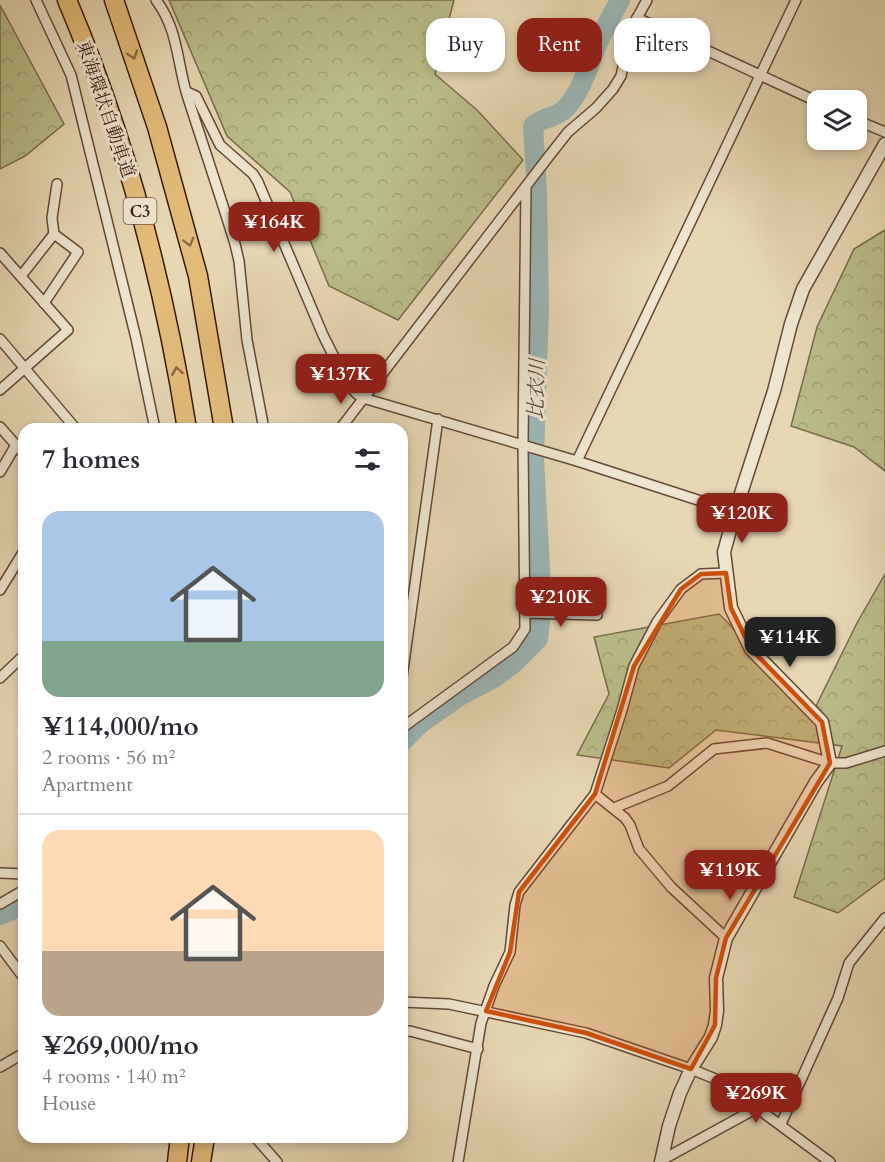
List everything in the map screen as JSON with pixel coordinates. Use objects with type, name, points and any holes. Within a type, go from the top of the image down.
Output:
[{"type":"highway","name":"東海環状自動車道","points":[[67,0],[116,135],[145,226],[159,280],[186,423]]},
{"type":"highway","name":"C3","points":[[114,0],[157,127],[198,276],[223,423]]},
{"type":"highway","points":[[177,1162],[179,1143]]},
{"type":"highway","points":[[201,1162],[204,1143]]},
{"type":"street","points":[[36,0],[71,75],[136,339],[154,423]]},
{"type":"street","points":[[156,0],[166,14],[175,39],[187,92],[239,261],[247,340],[263,423]]},
{"type":"street","points":[[637,18],[648,0]]},
{"type":"street","points":[[577,461],[796,0]]},
{"type":"street","points":[[710,53],[807,97]]},
{"type":"street","points":[[344,423],[568,132],[596,108],[613,89],[622,72]]},
{"type":"street","points":[[187,92],[196,96],[220,145],[253,174],[258,182],[323,335],[346,381],[357,394],[363,398],[523,444],[735,512]]},
{"type":"street","points":[[867,125],[885,132]]},
{"type":"street","points":[[662,1161],[673,1114],[691,1069],[704,1051],[715,1025],[716,978],[726,938],[816,782],[830,763],[822,722],[751,649],[731,608],[724,552],[774,391],[790,324],[803,289],[885,144]]},
{"type":"street","points":[[21,276],[54,234],[52,218],[57,184]]},
{"type":"street","points":[[408,724],[513,647],[525,629],[523,444],[526,187]]},
{"type":"street","points":[[44,303],[78,252],[54,234]]},
{"type":"street","points":[[0,253],[68,330],[0,390]]},
{"type":"street","points":[[0,339],[71,423]]},
{"type":"street","points":[[408,635],[438,419]]},
{"type":"street","points":[[0,427],[18,447]]},
{"type":"street","points":[[0,472],[16,445]]},
{"type":"street","points":[[0,590],[18,561]]},
{"type":"street","points":[[458,1162],[481,1023],[510,952],[515,905],[519,892],[595,794],[634,666],[657,622],[681,589],[701,574],[726,573]]},
{"type":"street","points":[[525,613],[597,615]]},
{"type":"street","points":[[0,678],[18,661]]},
{"type":"street","points":[[614,808],[668,786],[714,749],[767,743],[830,763],[846,763],[885,750]]},
{"type":"street","points":[[595,794],[614,808],[630,825],[639,849],[671,887],[726,938]]},
{"type":"street","points":[[0,873],[18,874]]},
{"type":"street","points":[[0,904],[18,894]]},
{"type":"street","points":[[781,1124],[838,998],[849,963],[885,918]]},
{"type":"street","points":[[0,946],[18,970]]},
{"type":"street","points":[[408,1002],[449,1004],[586,1034],[691,1069],[730,1085],[830,1162]]},
{"type":"street","points":[[408,1031],[477,1049]]},
{"type":"street","points":[[0,1067],[18,1056]]},
{"type":"street","points":[[662,1161],[757,1108]]},
{"type":"street","points":[[260,1143],[276,1162]]},
{"type":"highlighted area","points":[[726,573],[731,608],[751,649],[822,722],[830,763],[726,938],[716,978],[715,1025],[691,1069],[586,1033],[486,1011],[510,952],[519,892],[595,794],[634,666],[681,589],[701,574]]},
{"type":"green space","points":[[169,0],[454,0],[449,18],[426,18],[426,72],[436,72],[435,74],[478,111],[523,160],[398,320],[329,286],[290,192],[227,136]]},
{"type":"green space","points":[[0,5],[64,124],[25,156],[0,169]]},
{"type":"green space","points":[[885,230],[885,471],[854,447],[791,426],[817,327],[854,249]]},
{"type":"green space","points":[[885,574],[885,878],[838,913],[794,897],[842,746],[716,730],[669,768],[577,755],[609,694],[594,637],[719,614],[815,708],[857,623]]},
{"type":"waterway","name":"比衣川","points":[[408,736],[421,723],[458,697],[494,678],[514,663],[538,639],[542,605],[534,457],[539,307],[537,192],[533,126],[561,112],[570,103],[579,89],[620,0]]},
{"type":"waterway","name":"比衣川","points":[[0,915],[18,908]]}]
